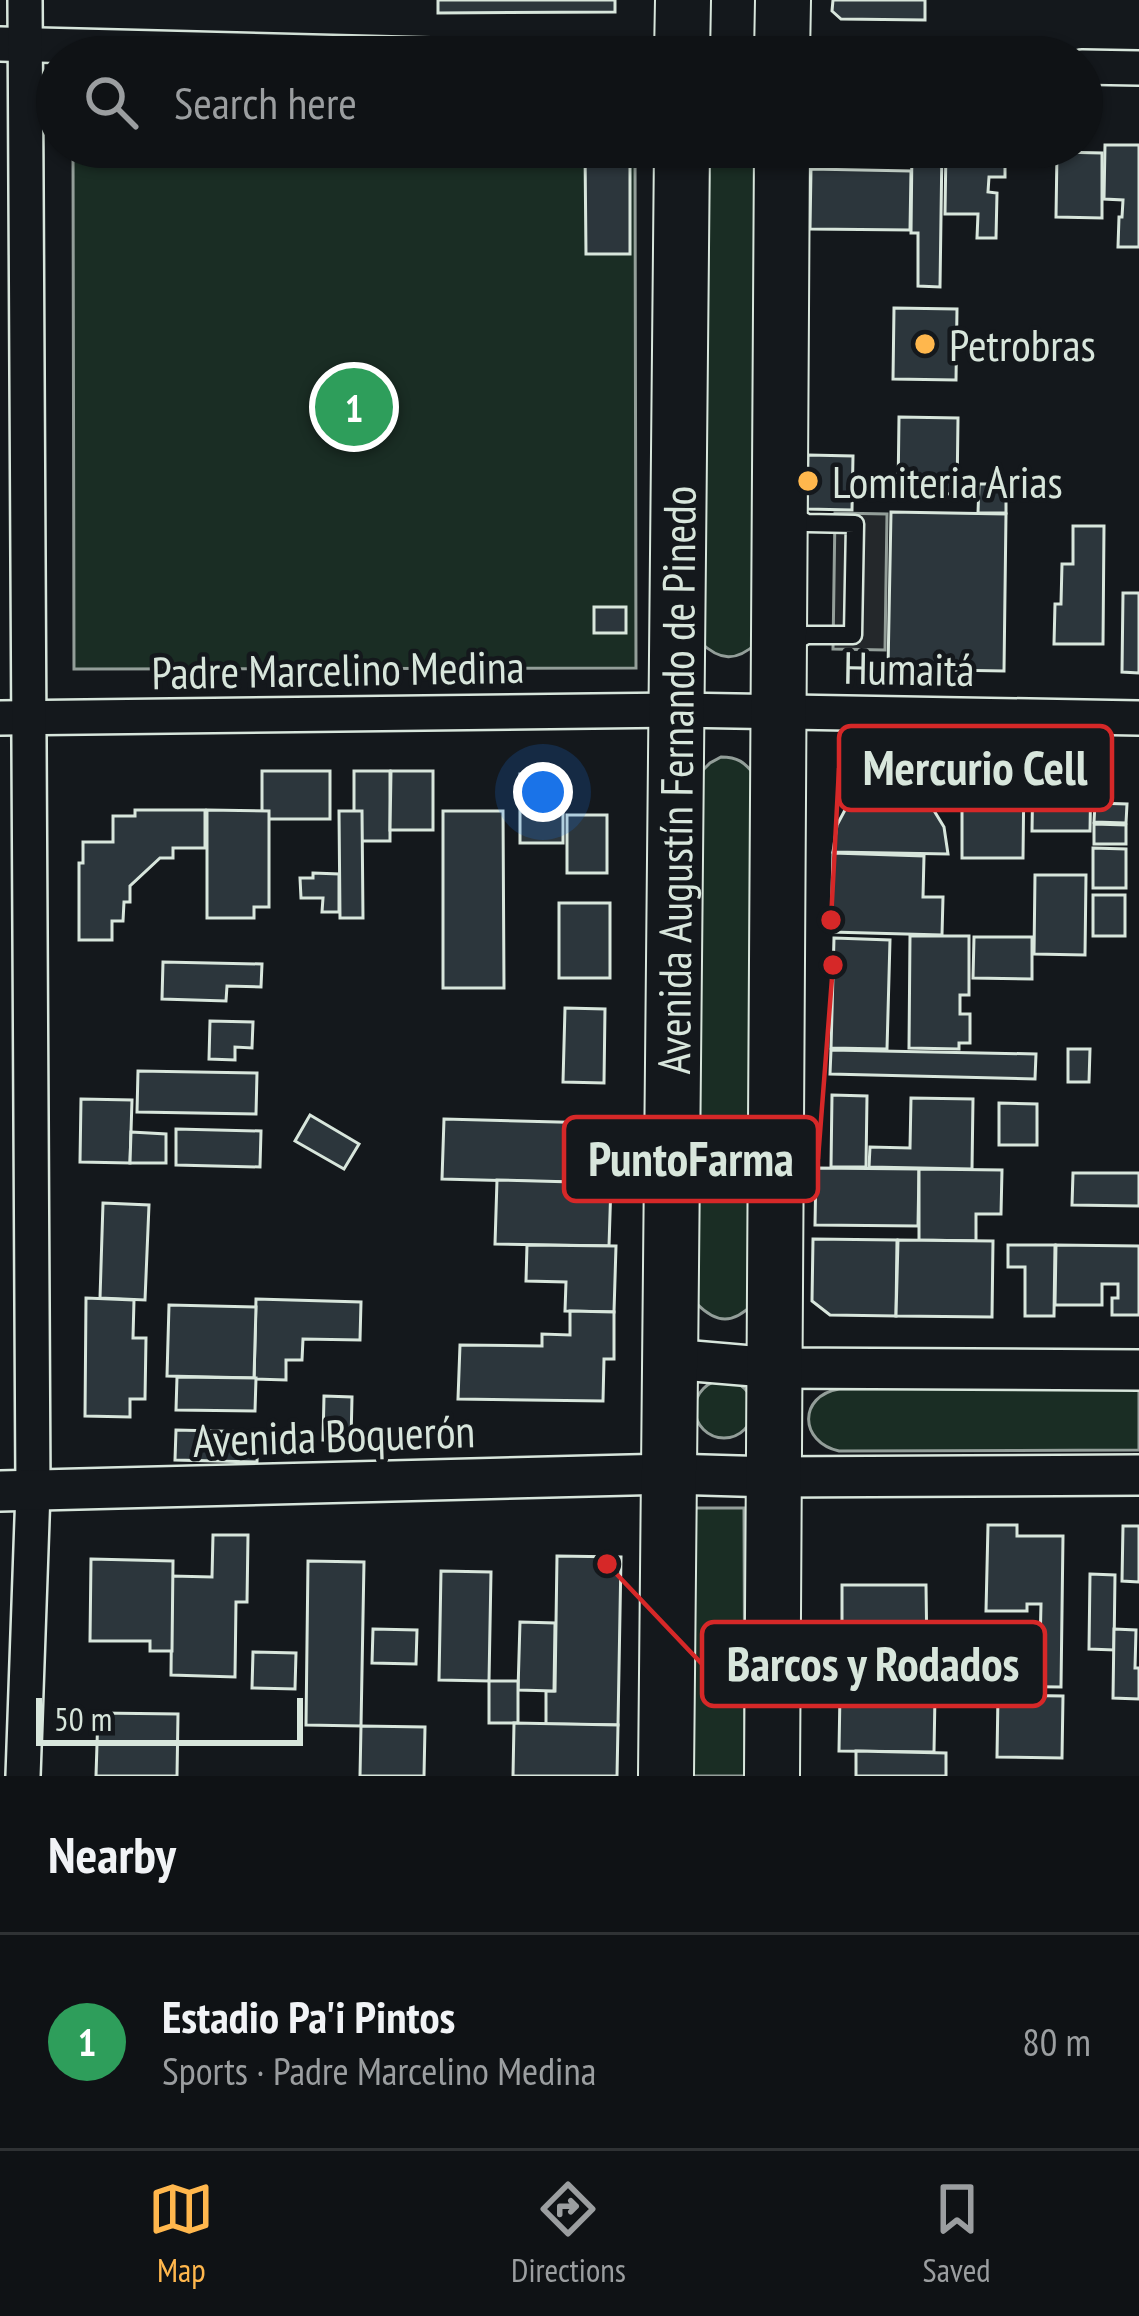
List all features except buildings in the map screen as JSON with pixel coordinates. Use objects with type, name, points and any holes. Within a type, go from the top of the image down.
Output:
[{"type":"highway","points":[[682,0],[682,36]]},
{"type":"highway","points":[[782,36],[783,0]]},
{"type":"highway","name":"Avenida Augustín Fernando de Pinedo","points":[[666,1776],[682,168]]},
{"type":"highway","points":[[772,1776],[782,168]]},
{"type":"street","points":[[23,1776],[16,1491],[13,44],[26,0]]},
{"type":"street","points":[[1103,68],[1139,68]]},
{"type":"street","name":"Padre Marcelino Medina","points":[[15,718],[678,710]]},
{"type":"street","name":"Humaitá","points":[[678,710],[1139,718]]},
{"type":"street","points":[[670,1359],[776,1369],[1139,1370]]},
{"type":"street","name":"Avenida Boquerón","points":[[16,1491],[670,1474],[1139,1475]]},
{"type":"lane","points":[[779,508],[806,523],[855,524],[854,635],[807,635],[780,650]]},
{"type":"green space","points":[[73,168],[635,168],[636,668],[74,669]]},
{"type":"green space","points":[[702,168],[759,168],[757,643],[728,657],[700,642]]},
{"type":"green space","points":[[721,757],[740,761],[755,775],[753,1304],[725,1319],[697,1304],[699,774]]},
{"type":"green space","points":[[724,1380],[744,1389],[753,1409],[744,1429],[724,1438],[704,1429],[695,1409],[704,1389]]},
{"type":"green space","points":[[1139,1387],[1139,1450],[839,1451],[816,1438],[809,1419],[816,1400],[839,1389]]},
{"type":"green space","points":[[692,1508],[744,1508],[745,1776],[693,1776]]},
{"type":"shaded area","points":[[835,513],[887,514],[885,650],[833,649]]},
{"type":"place","name":"Petrobras","points":[[925,344]]},
{"type":"place","name":"Estadio Pa'i Pintos","points":[[354,407]]},
{"type":"place","name":"Lomiteria Arias","points":[[808,481]]},
{"type":"place","name":"Mercurio Cell","points":[[831,920]]},
{"type":"place","name":"PuntoFarma","points":[[833,965]]},
{"type":"place","name":"Barcos y Rodados","points":[[607,1564]]}]
